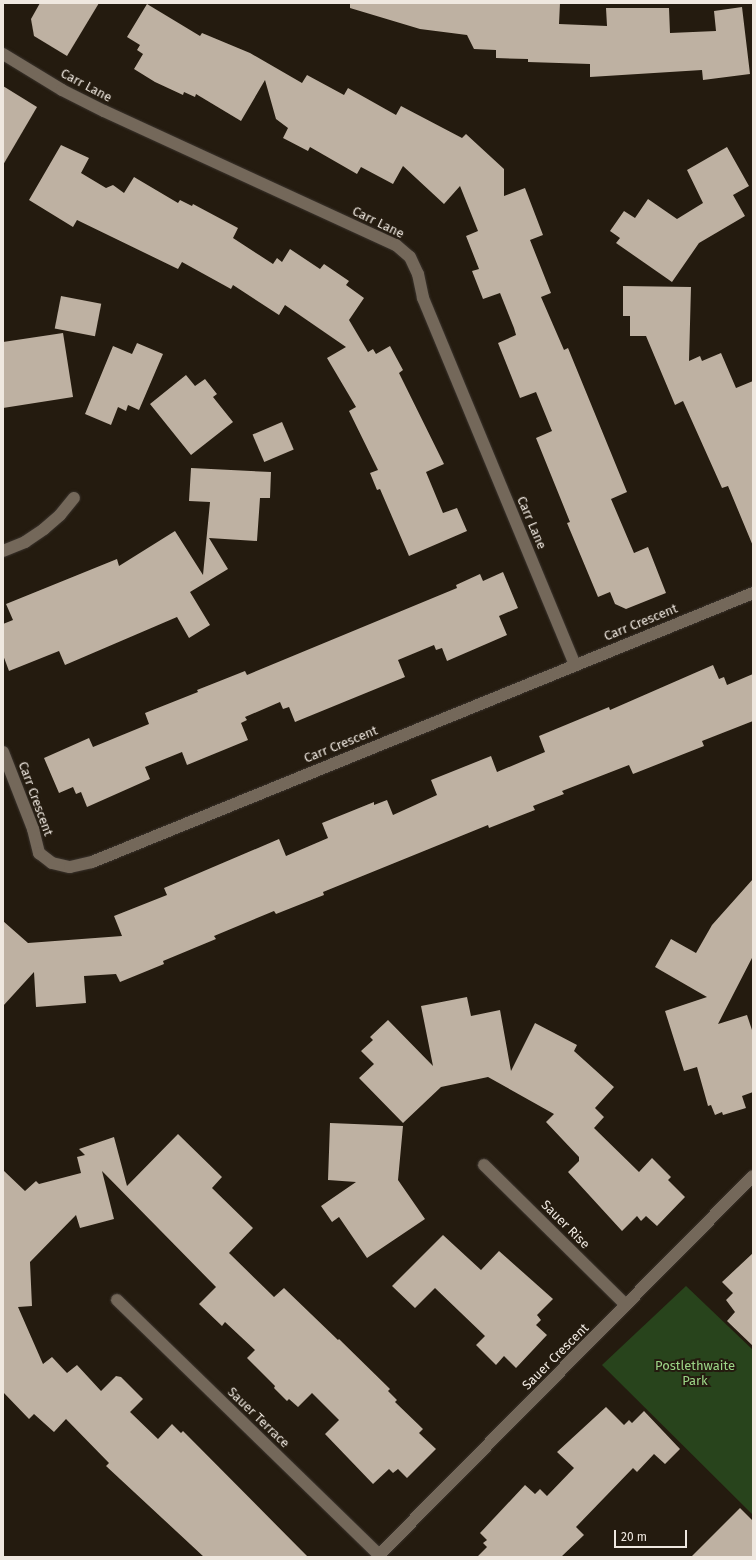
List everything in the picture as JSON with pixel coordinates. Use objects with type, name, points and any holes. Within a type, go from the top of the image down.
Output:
[{"type":"street","name":"Carr Lane","points":[[3,54],[62,90],[104,112],[396,245],[410,257],[418,274],[423,298],[576,665]]},
{"type":"street","points":[[3,551],[25,542],[44,529],[60,515],[74,498]]},
{"type":"street","name":"Carr Crescent","points":[[3,752],[33,828],[39,853],[52,863],[70,867],[92,862],[753,593]]},
{"type":"street","name":"Sauer Rise","points":[[484,1165],[626,1305]]},
{"type":"street","name":"Sauer Crescent","points":[[378,1556],[753,1176]]},
{"type":"street","name":"Sauer Terrace","points":[[117,1300],[378,1556]]},
{"type":"green space","name":"Postlethwaite Park","points":[[686,1286],[753,1350],[753,1515],[602,1365]]},
{"type":"building","points":[[40,3],[99,3],[67,56],[34,36],[31,19]]},
{"type":"building","points":[[350,3],[560,3],[559,24],[607,26],[606,8],[669,8],[670,33],[716,31],[714,11],[742,7],[750,74],[703,80],[702,70],[590,77],[590,64],[528,62],[528,59],[496,58],[496,50],[474,49],[467,35],[420,29],[350,8]]},
{"type":"building","points":[[147,4],[200,36],[202,33],[250,53],[302,83],[307,75],[344,95],[348,88],[396,115],[401,106],[462,138],[466,134],[504,169],[504,196],[525,188],[543,235],[530,240],[551,293],[541,297],[564,350],[568,348],[627,492],[611,499],[634,553],[648,547],[666,593],[626,609],[615,604],[610,592],[598,597],[567,523],[570,522],[536,438],[552,431],[536,392],[520,398],[498,343],[516,335],[514,328],[500,293],[483,299],[472,271],[479,269],[466,236],[478,231],[460,186],[444,204],[403,166],[393,184],[361,167],[357,174],[310,147],[308,151],[283,138],[288,128],[276,119],[265,80],[241,121],[196,94],[195,97],[184,92],[183,95],[155,82],[134,69],[143,54],[137,50],[140,45],[127,37]]},
{"type":"building","points":[[3,86],[37,107],[3,165]]},
{"type":"building","points":[[61,145],[89,158],[81,173],[106,188],[113,185],[124,193],[134,177],[178,203],[180,200],[192,206],[193,204],[238,228],[233,238],[273,264],[277,258],[282,262],[290,249],[320,269],[324,264],[349,281],[346,285],[364,298],[349,320],[368,352],[373,349],[376,354],[390,346],[403,370],[399,373],[444,464],[426,472],[443,513],[457,508],[467,531],[409,556],[380,489],[377,490],[370,473],[378,470],[349,411],[356,407],[327,358],[346,347],[285,305],[279,315],[233,285],[231,289],[182,262],[178,269],[77,220],[73,227],[29,200]]},
{"type":"building","points":[[727,147],[749,186],[733,195],[745,216],[699,243],[672,282],[616,243],[620,238],[610,231],[624,211],[635,218],[648,199],[677,219],[703,203],[687,170]]},
{"type":"building","points":[[623,286],[691,287],[689,361],[700,356],[702,361],[721,353],[736,388],[753,381],[753,546],[728,486],[722,488],[683,401],[675,405],[646,336],[630,336],[630,316],[623,316]]},
{"type":"building","points":[[61,296],[101,304],[95,336],[55,328]]},
{"type":"building","points":[[63,333],[73,397],[3,408],[3,342]]},
{"type":"building","points":[[137,343],[163,354],[139,410],[128,405],[126,411],[118,407],[111,425],[85,414],[113,346],[132,354]]},
{"type":"building","points":[[186,375],[195,386],[205,379],[217,394],[213,397],[233,422],[191,455],[150,404]]},
{"type":"building","points":[[282,422],[294,450],[264,462],[253,435]]},
{"type":"building","points":[[191,468],[271,472],[270,498],[260,498],[257,541],[209,538],[228,569],[190,592],[210,625],[189,638],[177,617],[65,665],[59,651],[9,671],[3,655],[3,624],[13,620],[6,604],[117,559],[119,566],[175,531],[203,575],[210,502],[189,501]]},
{"type":"building","points":[[503,572],[518,608],[499,616],[507,635],[447,661],[442,648],[436,650],[434,645],[398,660],[405,677],[295,722],[289,707],[283,709],[280,702],[245,717],[247,720],[241,723],[248,740],[187,765],[182,752],[145,767],[150,779],[87,807],[81,792],[76,794],[73,787],[59,793],[44,758],[89,738],[93,747],[149,724],[145,713],[198,692],[197,690],[245,671],[247,675],[457,588],[456,585],[480,574],[483,581]]},
{"type":"building","points":[[713,665],[719,679],[724,677],[727,685],[753,674],[753,721],[702,741],[704,746],[633,774],[629,765],[562,791],[564,794],[533,806],[535,810],[489,828],[488,825],[323,892],[324,895],[276,914],[274,911],[214,936],[216,939],[163,961],[164,964],[120,982],[116,974],[84,976],[86,1003],[36,1007],[34,972],[3,1006],[3,921],[28,943],[122,936],[114,916],[167,895],[164,888],[279,839],[286,856],[328,838],[322,823],[374,802],[374,805],[387,800],[393,815],[437,795],[431,780],[491,756],[497,772],[545,752],[539,736],[609,707],[610,710]]},
{"type":"building","points":[[753,879],[753,956],[718,1024],[747,1015],[753,1033],[753,1092],[742,1096],[746,1108],[723,1115],[722,1112],[715,1115],[711,1105],[708,1106],[697,1067],[684,1071],[665,1011],[707,997],[655,967],[671,939],[696,953],[712,925]]},
{"type":"building","points":[[467,997],[471,1016],[500,1010],[511,1071],[535,1023],[577,1045],[574,1051],[614,1087],[595,1108],[604,1117],[594,1128],[639,1172],[652,1158],[671,1177],[668,1180],[685,1197],[657,1226],[646,1216],[641,1221],[637,1216],[622,1231],[568,1172],[579,1161],[579,1157],[546,1122],[554,1114],[488,1077],[441,1087],[403,1123],[359,1078],[374,1064],[361,1051],[373,1040],[370,1037],[388,1020],[433,1066],[421,1006]]},
{"type":"building","points":[[330,1123],[403,1126],[398,1180],[425,1219],[367,1258],[339,1217],[332,1222],[321,1206],[356,1182],[328,1180]]},
{"type":"building","points":[[178,1134],[222,1177],[212,1188],[253,1228],[229,1253],[274,1297],[284,1288],[338,1340],[339,1339],[390,1389],[388,1391],[397,1400],[395,1402],[423,1429],[419,1433],[436,1449],[407,1478],[398,1469],[393,1473],[389,1469],[373,1484],[325,1434],[339,1420],[312,1393],[298,1407],[289,1399],[287,1401],[274,1388],[275,1386],[247,1358],[255,1350],[225,1322],[222,1326],[199,1304],[216,1287],[102,1171],[114,1219],[80,1228],[76,1215],[30,1262],[32,1306],[18,1307],[43,1364],[52,1357],[67,1373],[77,1365],[101,1391],[116,1376],[121,1377],[143,1399],[130,1412],[158,1439],[172,1424],[181,1433],[183,1431],[308,1557],[204,1557],[106,1466],[109,1463],[66,1419],[54,1432],[34,1414],[29,1419],[3,1392],[3,1170],[25,1191],[36,1181],[39,1184],[81,1173],[77,1157],[85,1155],[79,1149],[114,1137],[127,1186]]},
{"type":"building","points":[[443,1235],[481,1270],[499,1251],[553,1299],[537,1315],[541,1320],[536,1325],[547,1335],[516,1368],[504,1356],[496,1365],[476,1345],[485,1336],[435,1288],[415,1308],[392,1286]]},
{"type":"building","points":[[753,1253],[753,1346],[727,1321],[735,1312],[726,1300],[733,1293],[722,1282]]},
{"type":"building","points":[[606,1407],[624,1425],[629,1420],[632,1423],[644,1411],[680,1449],[665,1464],[654,1454],[637,1472],[633,1468],[576,1527],[584,1535],[561,1557],[477,1557],[487,1547],[483,1543],[487,1540],[480,1533],[525,1485],[535,1494],[540,1489],[547,1496],[574,1468],[557,1452]]},
{"type":"building","points":[[740,1508],[753,1521],[753,1557],[691,1557]]}]
